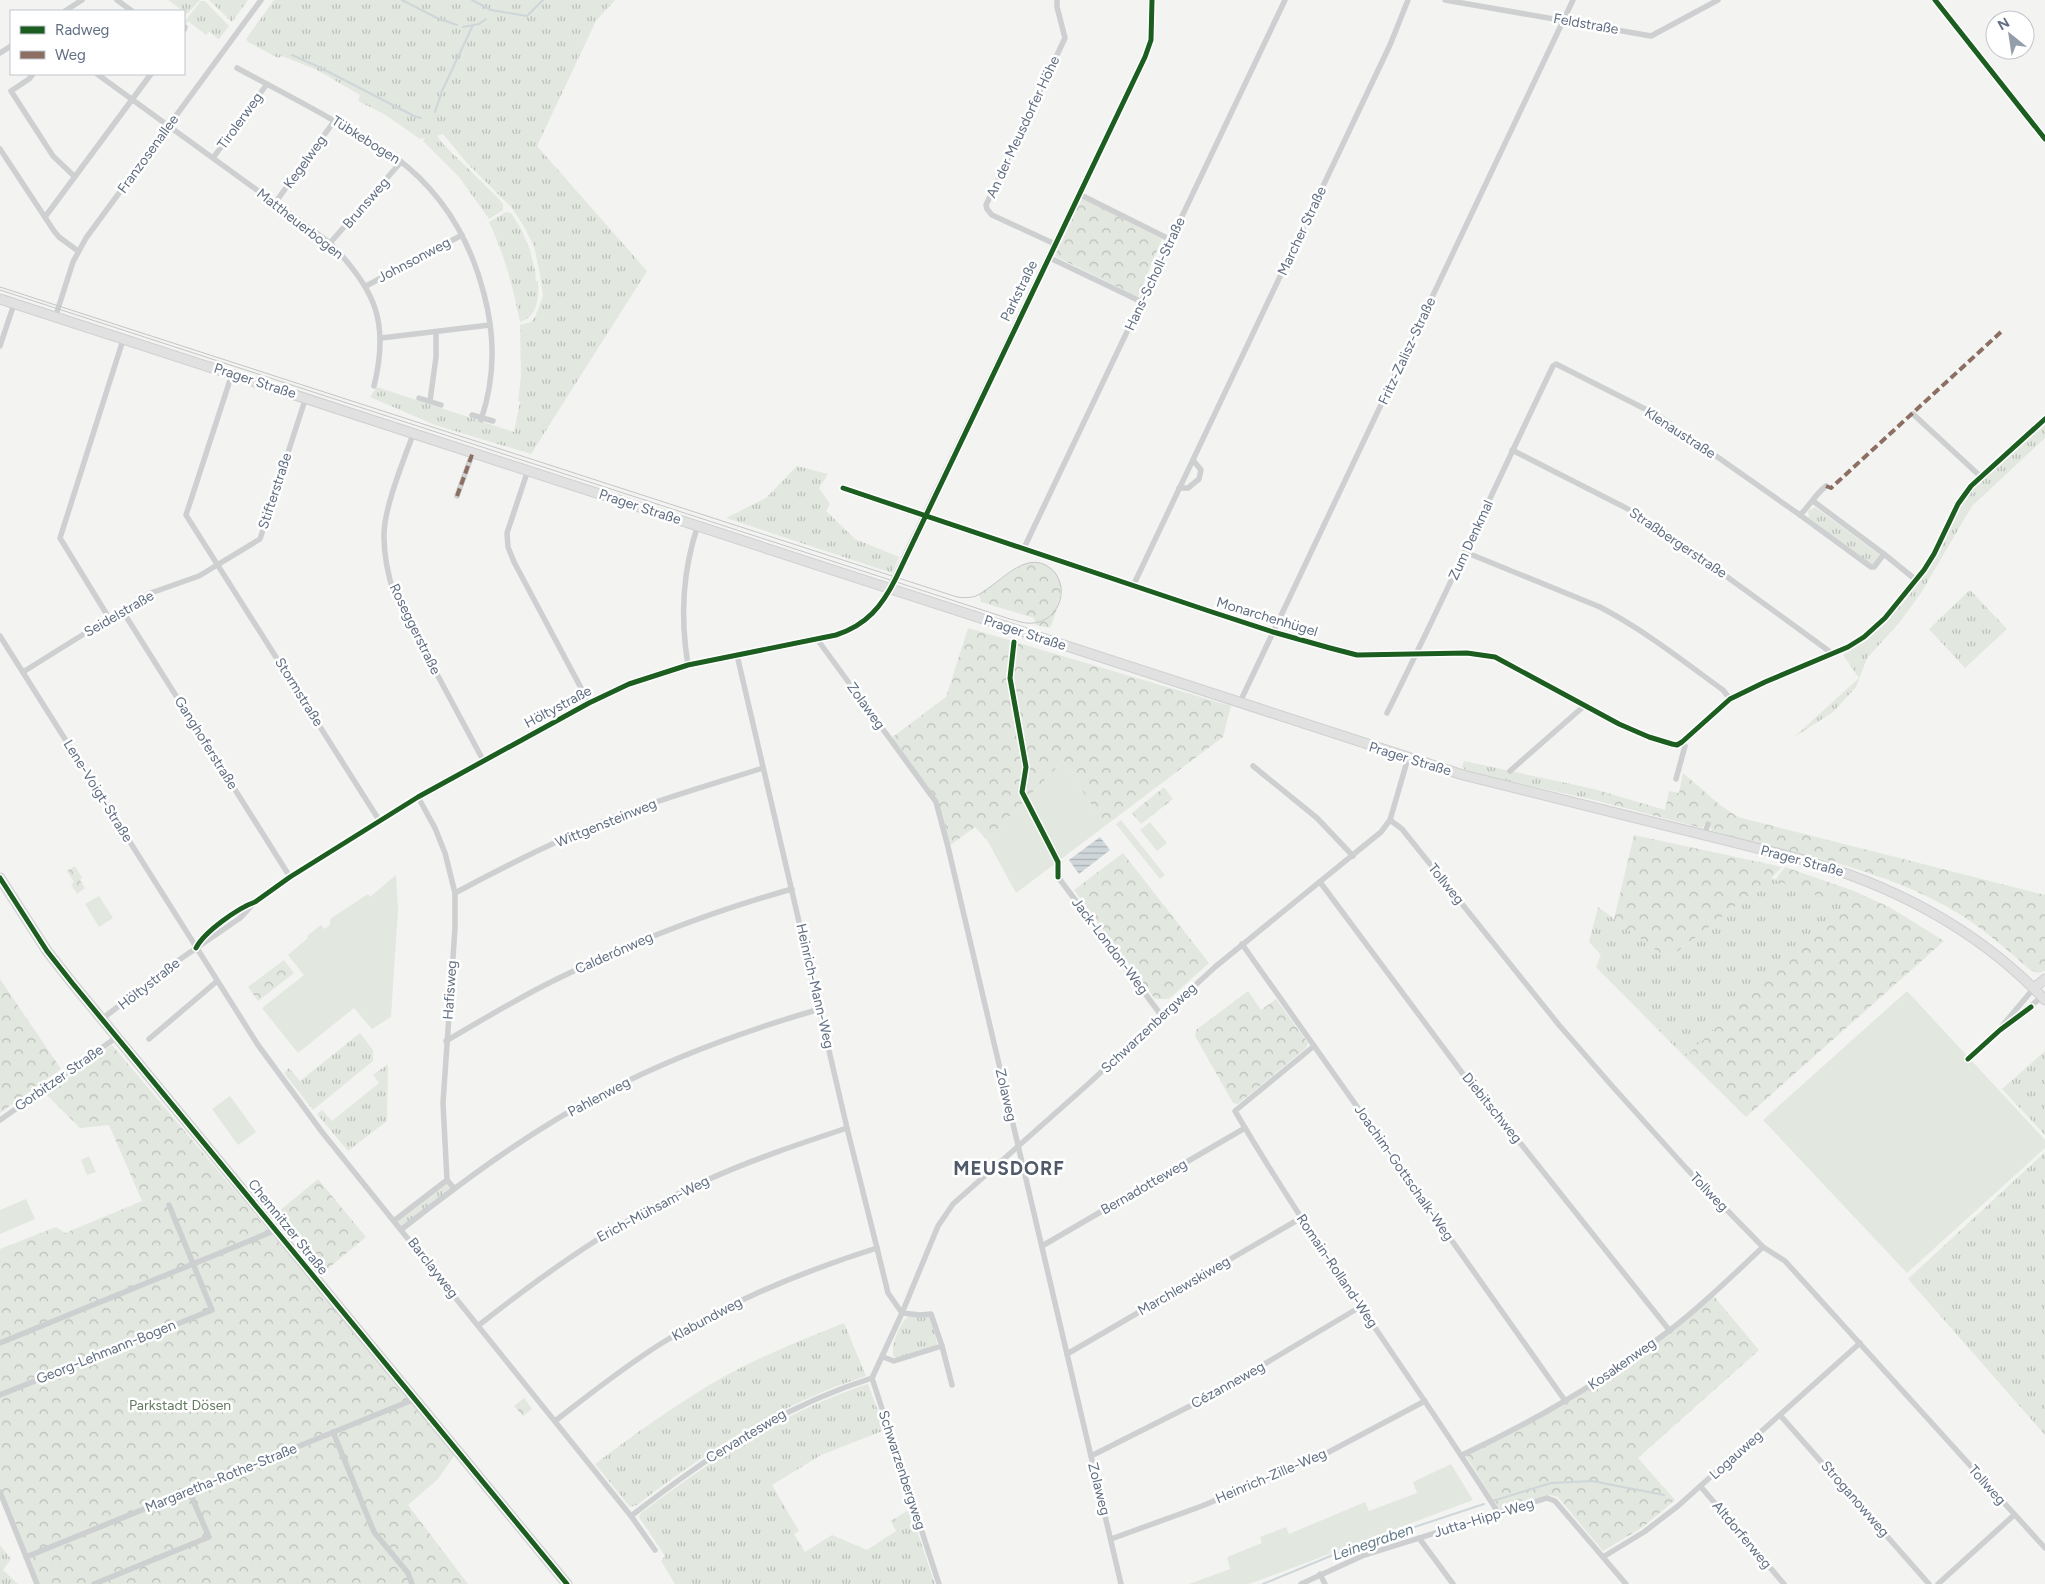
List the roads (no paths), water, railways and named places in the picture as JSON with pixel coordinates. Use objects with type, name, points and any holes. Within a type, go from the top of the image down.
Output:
[{"type":"main road","name":"Prager Straße","points":[[0,299],[414,432],[1463,776],[1851,874],[1900,895],[1942,917],[1996,955],[2044,997]]},
{"type":"main road","name":"Chemnitzer Straße","points":[[0,878],[47,951],[568,1584]]},
{"type":"main road","points":[[2034,988],[2045,979]]},
{"type":"street","points":[[66,10],[82,0]]},
{"type":"street","points":[[117,0],[131,10]]},
{"type":"street","name":"Franzosenallee","points":[[55,318],[78,251],[261,0]]},
{"type":"street","name":"An der Meusdorfer Höhe","points":[[1055,244],[992,215],[986,205],[1065,38],[1057,0]]},
{"type":"street","name":"Parkstraße","points":[[890,588],[1148,49],[1152,32],[1152,0]]},
{"type":"street","name":"Hans-Scholl-Straße","points":[[1024,548],[1284,0]]},
{"type":"street","name":"Marcher Straße","points":[[1133,586],[1390,45],[1408,0]]},
{"type":"street","name":"Feldstraße","points":[[1445,0],[1651,36],[1718,0]]},
{"type":"street","name":"Fritz-Zalisz-Straße","points":[[1240,702],[1246,684],[1273,632],[1573,0]]},
{"type":"street","points":[[1935,0],[2045,139]]},
{"type":"street","name":"Tübkebogen","points":[[237,68],[335,120],[402,162],[432,191],[462,235],[480,281],[490,325],[493,359],[490,384],[481,419]]},
{"type":"street","points":[[32,75],[11,92],[53,156],[74,176]]},
{"type":"street","name":"Mattheuerbogen","points":[[98,75],[330,244],[353,266],[366,286],[376,308],[381,338],[379,363],[374,386]]},
{"type":"street","points":[[45,217],[150,75]]},
{"type":"street","name":"Tirolerweg","points":[[213,158],[267,84]]},
{"type":"street","name":"Kegelweg","points":[[275,203],[335,120]]},
{"type":"street","points":[[0,149],[59,237],[78,251]]},
{"type":"street","name":"Brunsweg","points":[[330,244],[402,162]]},
{"type":"street","points":[[1079,194],[1171,240]]},
{"type":"street","name":"Johnsonweg","points":[[366,286],[462,235]]},
{"type":"street","points":[[1048,258],[1142,302]]},
{"type":"street","points":[[0,346],[14,304]]},
{"type":"street","points":[[381,338],[490,325]]},
{"type":"street","points":[[430,401],[436,357],[436,332]]},
{"type":"street","points":[[109,618],[60,538],[123,340]]},
{"type":"street","name":"Klenaustraße","points":[[1553,366],[1556,364],[1659,416],[1871,567],[1874,567],[1884,554]]},
{"type":"street","name":"Zum Denkmal","points":[[1388,714],[1553,366]]},
{"type":"street","name":"Stormstraße","points":[[232,374],[186,515],[379,820]]},
{"type":"street","name":"Stifterstraße","points":[[218,564],[260,539],[306,397]]},
{"type":"street","points":[[418,398],[441,405]]},
{"type":"street","points":[[1912,414],[1980,476]]},
{"type":"street","points":[[472,415],[493,421]]},
{"type":"street","points":[[1676,779],[1684,746],[1682,742],[1730,699],[1856,643],[1885,618],[1916,580],[1934,554],[1958,504],[1980,476],[2045,419]]},
{"type":"street","name":"Roseggerstraße","points":[[414,432],[394,489],[386,519],[383,534],[386,564],[394,594],[483,760]]},
{"type":"street","name":"Straßbergerstraße","points":[[1512,450],[1626,508],[1660,528],[1832,654]]},
{"type":"street","points":[[457,496],[473,452]]},
{"type":"street","points":[[1179,488],[1188,488],[1199,479],[1201,470],[1193,460]]},
{"type":"street","points":[[528,470],[509,528],[508,547],[514,562],[589,702]]},
{"type":"street","points":[[1800,515],[1813,501],[1813,497],[1826,486]]},
{"type":"street","name":"Monarchenhügel","points":[[843,488],[1273,632],[1357,655],[1467,652],[1495,657],[1584,706],[1649,737],[1674,745],[1682,742]]},
{"type":"street","points":[[1813,501],[1916,580]]},
{"type":"street","points":[[688,665],[682,620],[683,596],[689,552],[698,525]]},
{"type":"street","points":[[1465,552],[1616,615],[1652,638],[1722,690],[1730,699]]},
{"type":"street","name":"Seidelstraße","points":[[23,672],[148,594],[199,576],[218,564]]},
{"type":"street","name":"Höltystraße","points":[[102,1019],[196,948],[202,946],[240,918],[255,902],[290,877],[418,797],[589,702],[629,684],[688,665],[836,635],[860,625],[883,601],[890,588]]},
{"type":"street","name":"Ganghoferstraße","points":[[122,610],[290,877]]},
{"type":"street","name":"Lene-Voigt-Straße","points":[[0,636],[196,948]]},
{"type":"street","name":"Zolaweg","points":[[817,639],[936,802],[1121,1584]]},
{"type":"street","name":"Heinrich-Mann-Weg","points":[[737,655],[847,1128],[888,1293],[902,1312]]},
{"type":"street","points":[[1510,771],[1584,706]]},
{"type":"street","name":"Schwarzenbergweg","points":[[939,1584],[872,1378],[883,1357],[938,1226],[945,1214],[1018,1145],[1086,1086],[1161,1016],[1242,944],[1381,832],[1390,820],[1408,758]]},
{"type":"street","points":[[1253,766],[1317,818],[1353,856]]},
{"type":"street","name":"Wittgensteinweg","points":[[455,893],[554,842],[678,795],[763,768]]},
{"type":"street","name":"Hafisweg","points":[[418,797],[435,828],[445,853],[455,893],[455,928],[442,1103],[447,1180]]},
{"type":"street","name":"Tollweg","points":[[1390,820],[1402,829],[1559,1025],[1613,1087],[1686,1168],[1763,1247],[1785,1261],[2045,1548]]},
{"type":"street","points":[[1704,836],[1708,824]]},
{"type":"street","name":"Jack-London-Weg","points":[[1058,877],[1161,1016]]},
{"type":"street","name":"Diebitschweg","points":[[1320,882],[1498,1121],[1521,1144],[1670,1331]]},
{"type":"street","name":"Calderónweg","points":[[446,1041],[554,980],[616,951],[702,917],[792,889]]},
{"type":"street","name":"Joachim-Gottschalk-Weg","points":[[1242,944],[1566,1402]]},
{"type":"street","name":"Barclayweg","points":[[196,948],[258,1045],[316,1124],[631,1516],[655,1550]]},
{"type":"street","points":[[149,1039],[216,982]]},
{"type":"street","points":[[2000,1030],[2034,988]]},
{"type":"street","points":[[1968,1059],[2000,1030],[2044,997]]},
{"type":"street","name":"Pahlenweg","points":[[402,1229],[454,1188],[533,1134],[608,1091],[706,1046],[820,1009]]},
{"type":"street","name":"Gorbitzer Straße","points":[[0,1120],[117,1037]]},
{"type":"street","name":"Romain-Rolland-Weg","points":[[1314,1046],[1235,1111],[1301,1218],[1462,1455],[1499,1514]]},
{"type":"street","name":"Erich-Mühsam-Weg","points":[[479,1326],[572,1255],[669,1199],[740,1166],[847,1128]]},
{"type":"street","name":"Bernadotteweg","points":[[1042,1246],[1245,1128]]},
{"type":"street","points":[[395,1220],[447,1180],[454,1188]]},
{"type":"street","points":[[168,1205],[193,1263]]},
{"type":"street","name":"Marchlewskiweg","points":[[1067,1354],[1301,1218]]},
{"type":"street","points":[[0,1343],[276,1230]]},
{"type":"street","name":"Kosakenweg","points":[[1462,1455],[1566,1402],[1670,1331],[1700,1306],[1763,1247]]},
{"type":"street","name":"Klabundweg","points":[[555,1421],[662,1343],[721,1310],[778,1282],[877,1248]]},
{"type":"street","name":"Georg-Lehmann-Bogen","points":[[0,1395],[212,1310],[193,1263]]},
{"type":"street","name":"Cézanneweg","points":[[1091,1456],[1214,1394],[1360,1307]]},
{"type":"street","points":[[902,1312],[920,1315],[931,1314],[952,1385]]},
{"type":"street","name":"Logauweg","points":[[1603,1557],[1644,1532],[1701,1486],[1860,1343]]},
{"type":"street","points":[[883,1357],[894,1361],[942,1346]]},
{"type":"street","name":"Cervantesweg","points":[[631,1516],[711,1456],[764,1424],[839,1388],[872,1378]]},
{"type":"street","name":"Margaretha-Rothe-Straße","points":[[26,1557],[415,1399]]},
{"type":"street","name":"Heinrich-Zille-Weg","points":[[1111,1539],[1202,1506],[1325,1454],[1425,1401]]},
{"type":"street","name":"Stroganowweg","points":[[1780,1415],[1929,1584]]},
{"type":"street","points":[[333,1432],[374,1532],[408,1573],[412,1584]]},
{"type":"street","name":"Altdorferweg","points":[[1701,1486],[1784,1584]]},
{"type":"street","points":[[94,1584],[208,1537],[189,1490]]},
{"type":"street","points":[[0,1492],[37,1584]]},
{"type":"street","name":"Jutta-Hipp-Weg","points":[[1301,1584],[1362,1556],[1547,1498],[1555,1500],[1603,1557]]},
{"type":"street","points":[[1938,1584],[2014,1515]]},
{"type":"street","points":[[1419,1538],[1453,1584]]},
{"type":"street","points":[[1603,1557],[1626,1584]]},
{"type":"street","points":[[1320,1574],[1325,1584]]},
{"type":"waterway","points":[[402,0],[437,18],[457,25]]},
{"type":"waterway","points":[[472,0],[491,10],[527,16],[543,0]]},
{"type":"waterway","points":[[463,27],[479,24],[486,19]]},
{"type":"waterway","points":[[435,112],[442,91],[473,25]]},
{"type":"waterway","points":[[292,55],[421,118]]},
{"type":"waterway","name":"Leinegraben","points":[[1496,1500],[1551,1483],[1592,1481],[1664,1495]]},
{"type":"waterway","name":"Leinegraben","points":[[1263,1584],[1345,1550],[1484,1504]]},
{"type":"tram line","points":[[0,287],[957,597],[967,598],[976,596],[1021,565],[1041,563],[1050,568],[1057,576],[1061,588],[1060,600],[1050,616],[1039,622],[1027,623],[1010,619],[0,290]]},
{"type":"district","name":"MEUSDORF","points":[[1009,1168]]},
{"type":"park label","name":"Parkstadt Dösen","points":[[180,1405]]}]
